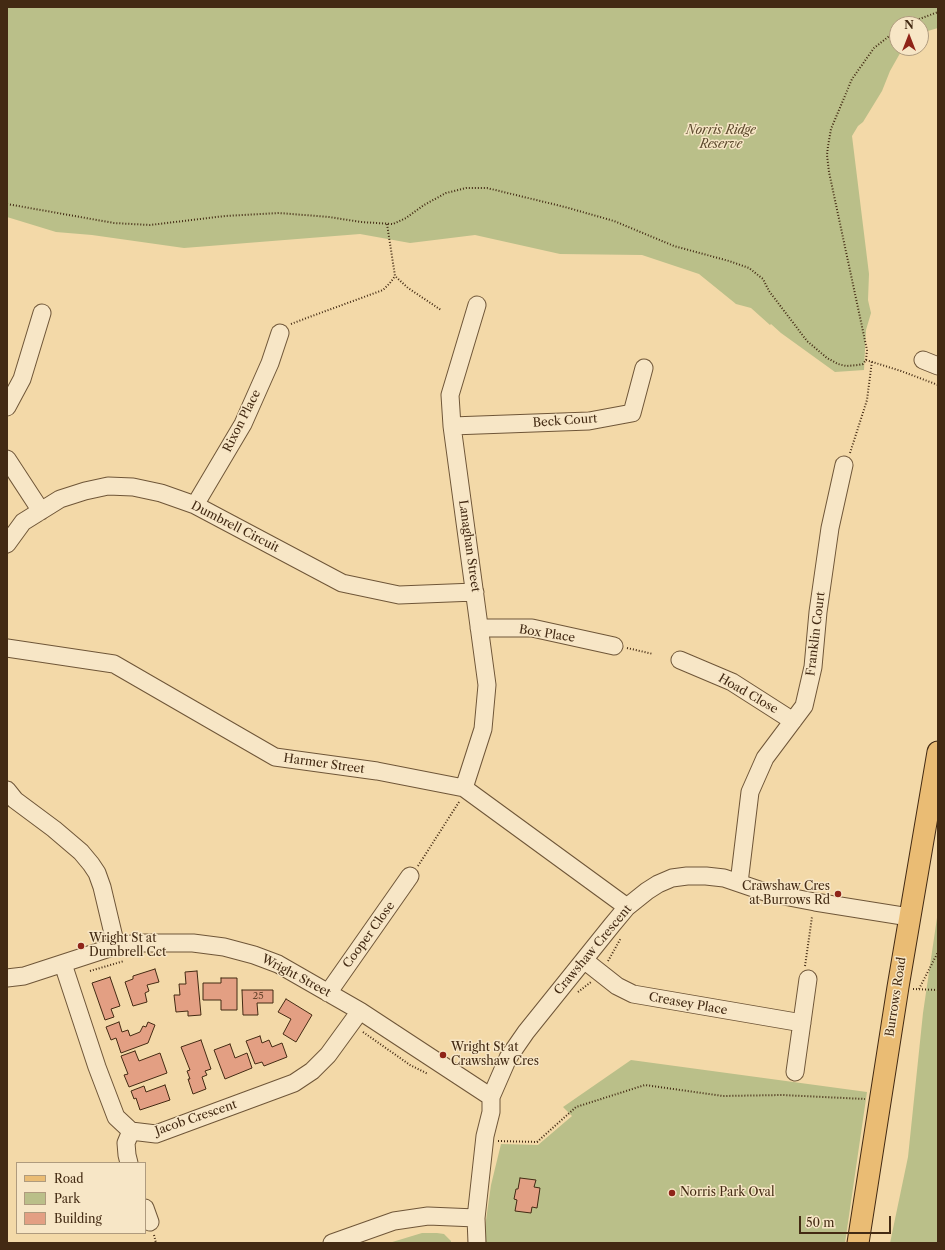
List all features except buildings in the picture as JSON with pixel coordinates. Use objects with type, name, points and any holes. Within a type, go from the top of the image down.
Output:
[{"type":"main road","name":"Burrows Road","points":[[858,1243],[909,917],[938,752]]},
{"type":"street","name":"Lanaghan Street","points":[[463,793],[484,729],[487,685],[452,426],[450,395],[477,305]]},
{"type":"street","points":[[7,407],[22,378],[42,314]]},
{"type":"street","name":"Rixon Place","points":[[195,505],[243,424],[270,363],[280,333]]},
{"type":"street","name":"Beck Court","points":[[452,426],[589,421],[632,413],[644,368]]},
{"type":"street","points":[[7,459],[41,511]]},
{"type":"street","name":"Franklin Court","points":[[739,883],[750,792],[765,758],[804,706],[814,667],[818,612],[830,528],[844,465]]},
{"type":"street","name":"Dumbrell Circuit","points":[[7,544],[23,522],[60,499],[85,490],[108,486],[133,487],[161,493],[195,505],[342,583],[399,595],[475,592]]},
{"type":"street","name":"Box Place","points":[[480,628],[532,628],[621,647]]},
{"type":"street","name":"Harmer Street","points":[[7,648],[114,664],[275,757],[377,771],[463,793],[627,907]]},
{"type":"street","name":"Hoad Close","points":[[680,660],[732,682],[793,721]]},
{"type":"street","points":[[7,790],[15,800],[54,828],[81,852],[91,864],[97,873],[102,887],[116,946]]},
{"type":"street","name":"Cooper Close","points":[[328,993],[413,872]]},
{"type":"street","name":"Crawshaw Crescent","points":[[477,1243],[476,1218],[485,1136],[491,1112],[491,1097],[508,1058],[526,1032],[627,907],[647,891],[672,878],[706,876],[724,878],[768,893],[909,917]]},
{"type":"street","name":"Wright Street","points":[[7,978],[24,976],[116,946],[140,943],[193,943],[224,947],[254,955],[278,964],[360,1011],[491,1097]]},
{"type":"street","name":"Creasey Place","points":[[584,960],[617,986],[633,994],[802,1023]]},
{"type":"street","points":[[63,964],[97,1067],[116,1117],[131,1131],[126,1143],[129,1162]]},
{"type":"street","points":[[795,1072],[802,1023],[806,974]]},
{"type":"street","name":"Jacob Crescent","points":[[131,1131],[156,1134],[294,1083],[312,1071],[328,1055],[360,1011]]},
{"type":"street","points":[[332,1243],[394,1221],[428,1216],[476,1218]]},
{"type":"path","points":[[926,16],[938,12]]},
{"type":"path","points":[[7,204],[114,223],[150,225],[224,216],[279,213],[393,224],[406,218],[424,205],[446,193],[466,188],[487,188],[565,207],[614,221],[674,246],[729,261],[748,268],[763,279],[769,291],[808,341],[827,358],[838,364],[846,366],[863,364],[866,360],[867,350],[829,172],[827,155],[831,129],[852,79],[874,48],[889,36]]},
{"type":"path","points":[[387,224],[395,276],[408,288],[441,310]]},
{"type":"path","points":[[280,333],[290,325],[304,319],[383,290],[395,276]]},
{"type":"path","points":[[866,360],[901,371],[938,386]]},
{"type":"path","points":[[844,465],[851,449],[867,400],[872,361]]},
{"type":"path","points":[[621,647],[653,654]]},
{"type":"path","points":[[413,872],[463,793]]},
{"type":"path","points":[[806,915],[812,916],[806,974]]},
{"type":"path","points":[[574,995],[595,979],[600,973],[624,934]]},
{"type":"path","points":[[919,989],[938,952]]},
{"type":"path","points":[[70,983],[75,981],[79,975],[126,960]]},
{"type":"path","points":[[912,988],[938,990]]},
{"type":"path","points":[[348,1029],[353,1032],[362,1032],[410,1065],[429,1075]]},
{"type":"path","points":[[497,1148],[498,1141],[538,1142],[576,1107],[645,1085],[723,1096],[782,1095],[865,1099]]},
{"type":"green space","name":"Norris Ridge Reserve","points":[[7,7],[938,7],[938,28],[929,31],[929,16],[889,16],[889,56],[898,56],[890,71],[882,91],[863,122],[858,126],[852,136],[869,274],[868,300],[871,313],[866,330],[864,370],[835,372],[771,324],[770,325],[751,308],[736,304],[699,274],[642,255],[560,254],[475,235],[410,243],[360,234],[184,248],[92,235],[56,232],[7,217]]},
{"type":"green space","points":[[938,911],[938,1243],[890,1243],[908,1157],[923,1013]]},
{"type":"green space","points":[[631,1060],[867,1092],[845,1243],[486,1243],[485,1227],[491,1185],[501,1144],[538,1145],[572,1116],[563,1107]]},
{"type":"green space","points":[[422,1233],[444,1234],[451,1241],[451,1243],[389,1243]]},
{"type":"place","name":"Crawshaw Cres at Burrows Rd","points":[[838,894]]},
{"type":"place","name":"Wright St at Dumbrell Cct","points":[[81,946]]},
{"type":"place","name":"Wright St at Crawshaw Cres","points":[[443,1055]]},
{"type":"place","name":"Norris Park Oval","points":[[672,1193]]}]
